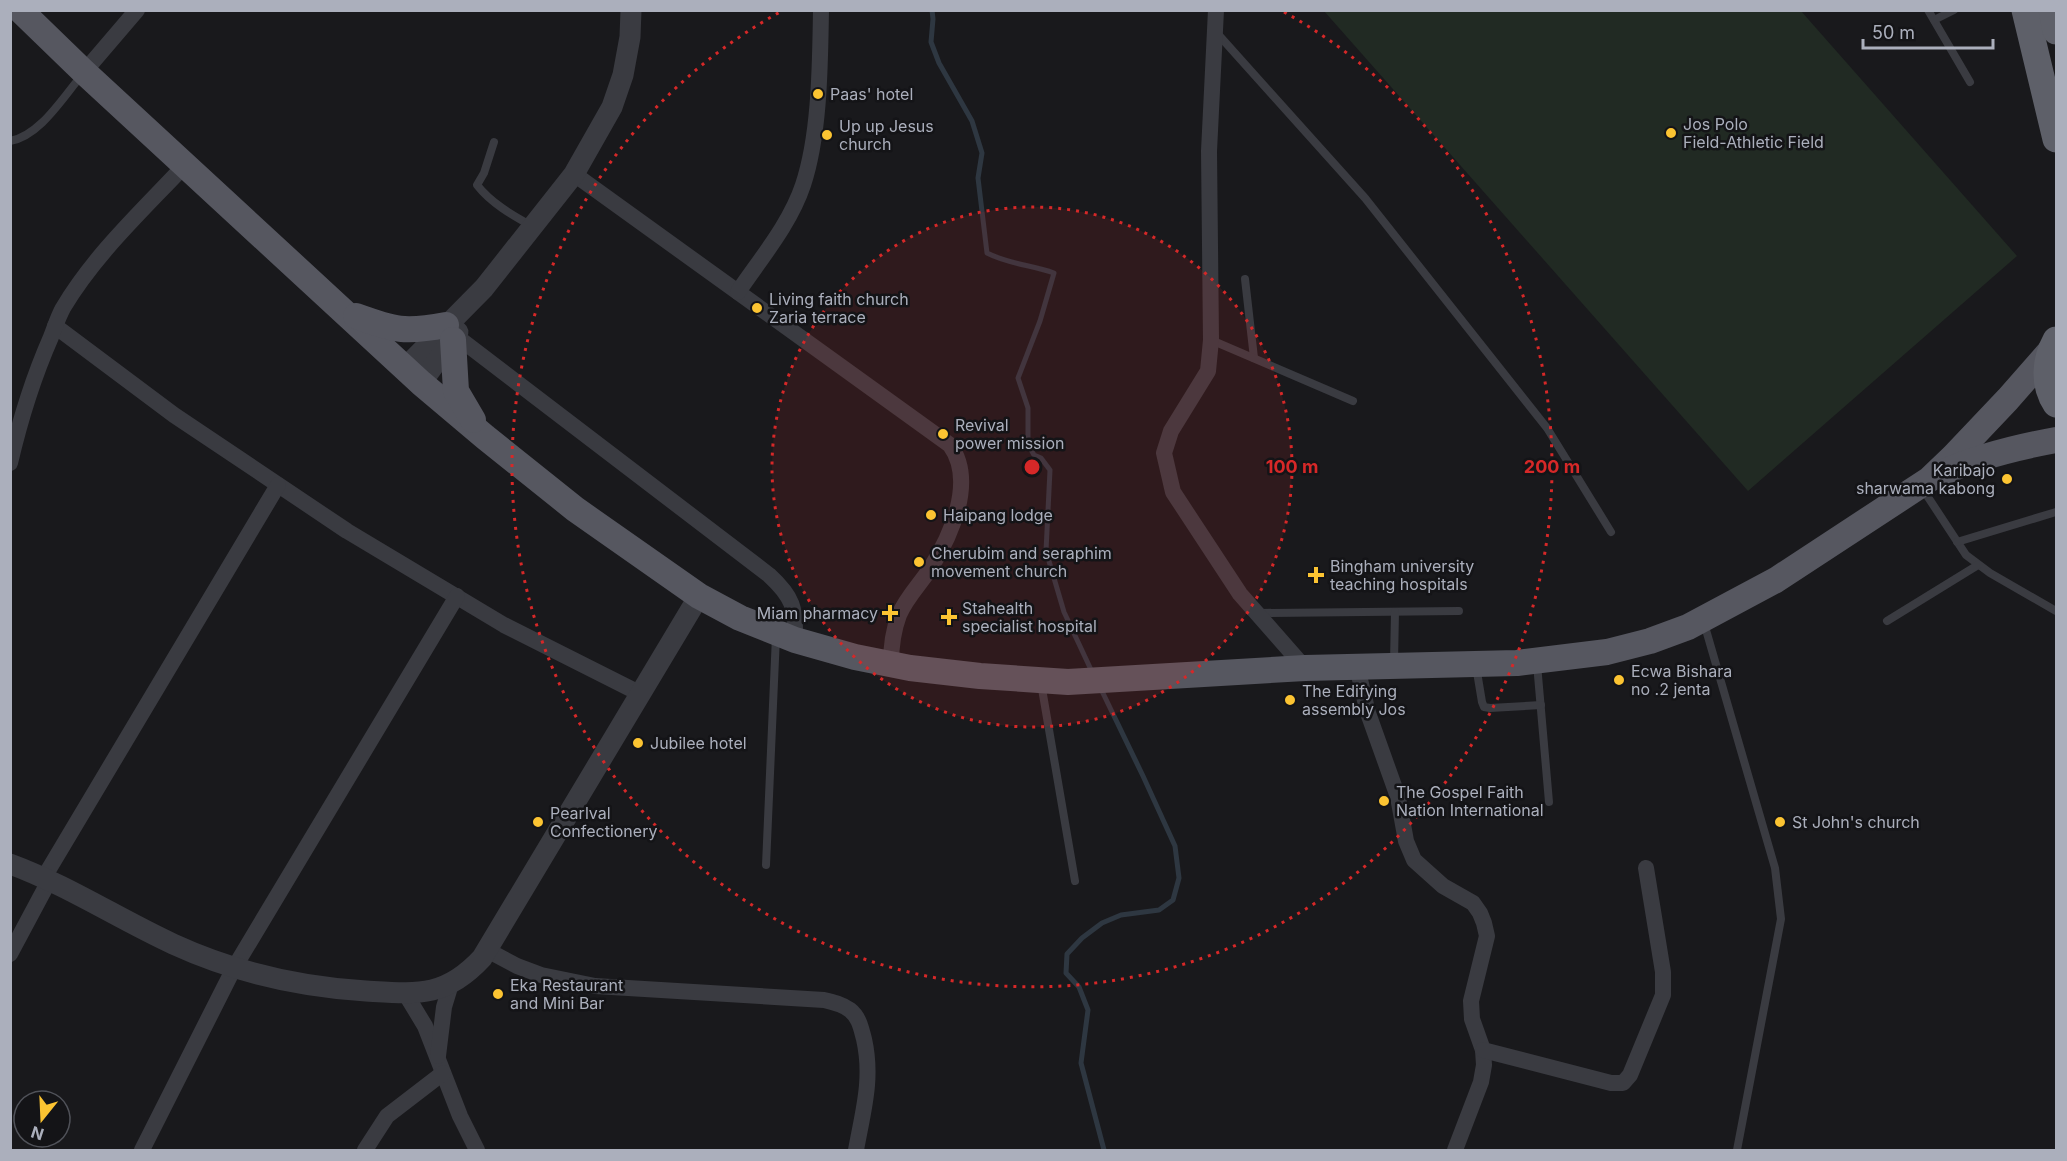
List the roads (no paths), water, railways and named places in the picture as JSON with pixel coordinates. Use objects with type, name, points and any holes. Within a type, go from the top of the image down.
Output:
[{"type":"highway","points":[[2025,10],[2056,139]]},
{"type":"highway","points":[[2055,342],[2047,375],[2056,404]]},
{"type":"main road","points":[[20,10],[84,72],[413,375],[485,437],[575,509],[699,596],[740,618],[786,637],[891,664],[980,676],[1068,682],[1305,668],[1537,661],[1608,652],[1650,641],[1703,620],[1776,580],[1925,482],[1966,462],[2056,440]]},
{"type":"main road","points":[[345,312],[387,327],[452,334],[456,391],[465,410],[485,437]]},
{"type":"main road","points":[[1925,482],[1984,424],[2055,342]]},
{"type":"street","points":[[84,72],[137,10]]},
{"type":"street","points":[[413,375],[452,334],[484,288],[574,174],[612,107],[620,86],[630,37],[632,10]]},
{"type":"street","points":[[738,292],[789,215],[803,186],[815,120],[821,10]]},
{"type":"street","points":[[1216,10],[1209,151],[1211,340],[1208,371],[1171,430],[1164,453],[1173,492],[1240,594],[1305,668]]},
{"type":"street","points":[[10,463],[19,426],[42,356],[62,309],[106,249],[185,165]]},
{"type":"street","points":[[574,174],[950,445],[957,454],[961,483],[958,504],[939,553],[900,612],[892,641],[891,664]]},
{"type":"street","points":[[56,326],[174,415],[347,531],[504,625],[641,694]]},
{"type":"street","points":[[452,334],[784,588],[792,601],[796,616],[786,637]]},
{"type":"street","points":[[10,954],[46,880],[278,485]]},
{"type":"street","points":[[141,1150],[234,968],[456,596]]},
{"type":"street","points":[[10,864],[173,944],[234,968],[286,981],[351,990],[405,993],[435,991],[451,984],[470,971],[487,950],[699,596]]},
{"type":"street","points":[[1357,666],[1368,712],[1398,797],[1406,841],[1414,860],[1443,886],[1473,903],[1484,923],[1486,936],[1471,1001],[1472,1019],[1483,1050],[1484,1065],[1481,1082],[1455,1150]]},
{"type":"street","points":[[1483,1050],[1611,1083],[1623,1083],[1630,1075],[1663,995],[1663,972],[1646,868]]},
{"type":"street","points":[[487,950],[517,966],[541,975],[595,986],[824,1000],[848,1008],[860,1026],[868,1059],[869,1078],[856,1150]]},
{"type":"street","points":[[365,1150],[387,1116],[440,1066],[444,1007],[451,984]]},
{"type":"street","points":[[405,993],[425,1026],[460,1116],[477,1150]]},
{"type":"lane","points":[[1928,10],[1970,82]]},
{"type":"lane","points":[[1935,20],[1954,10]]},
{"type":"lane","points":[[1216,32],[1365,198],[1533,410],[1547,428],[1611,532]]},
{"type":"lane","points":[[10,141],[21,139],[35,130],[84,72]]},
{"type":"lane","points":[[494,142],[484,173],[477,185],[483,193],[507,212],[533,226]]},
{"type":"lane","points":[[1245,279],[1254,358]]},
{"type":"lane","points":[[1211,340],[1353,401]]},
{"type":"lane","points":[[1925,482],[1966,555],[1978,565],[2056,611]]},
{"type":"lane","points":[[1957,542],[2056,512]]},
{"type":"lane","points":[[1887,621],[1978,565]]},
{"type":"lane","points":[[1257,613],[1459,611]]},
{"type":"lane","points":[[1394,666],[1395,612]]},
{"type":"lane","points":[[1703,620],[1775,868],[1780,919],[1737,1150]]},
{"type":"lane","points":[[766,865],[786,637]]},
{"type":"lane","points":[[1537,661],[1549,802]]},
{"type":"lane","points":[[1476,664],[1484,707],[1540,705]]},
{"type":"lane","points":[[1041,680],[1075,881]]},
{"type":"waterway","points":[[932,10],[931,42],[939,63],[972,121],[982,153],[978,178],[987,253],[1003,260],[1054,273],[1040,321],[1018,378],[1028,408],[1028,444],[1034,455],[1041,458],[1050,470],[1046,551],[1064,612],[1093,674]]},
{"type":"waterway","points":[[1100,687],[1175,846],[1179,878],[1173,900],[1159,910],[1121,915],[1102,923],[1082,938],[1067,954],[1066,973],[1079,987],[1088,1010],[1081,1063],[1104,1150]]},
{"type":"place","name":"Paas' hotel","points":[[818,94]]},
{"type":"place","name":"Jos Polo Field-Athletic Field","points":[[1671,133]]},
{"type":"place","name":"Up up Jesus church","points":[[827,135]]},
{"type":"place","name":"Living faith church Zaria terrace","points":[[757,308]]},
{"type":"place","name":"Revival power mission","points":[[943,434]]},
{"type":"place","name":"Karibajo sharwama kabong","points":[[2007,479]]},
{"type":"place","name":"Haipang lodge","points":[[931,515]]},
{"type":"place","name":"Cherubim and seraphim movement church","points":[[919,562]]},
{"type":"place","name":"Bingham university teaching hospitals","points":[[1316,575]]},
{"type":"place","name":"Miam pharmacy","points":[[890,613]]},
{"type":"place","name":"Stahealth specialist hospital","points":[[949,617]]},
{"type":"place","name":"Ecwa Bishara no .2 jenta","points":[[1619,680]]},
{"type":"place","name":"The Edifying assembly Jos","points":[[1290,700]]},
{"type":"place","name":"Jubilee hotel","points":[[638,743]]},
{"type":"place","name":"The Gospel Faith Nation International","points":[[1384,801]]},
{"type":"place","name":"Pearlval Confectionery","points":[[538,822]]},
{"type":"place","name":"St John's church","points":[[1780,822]]},
{"type":"place","name":"Eka Restaurant and Mini Bar","points":[[498,994]]}]
